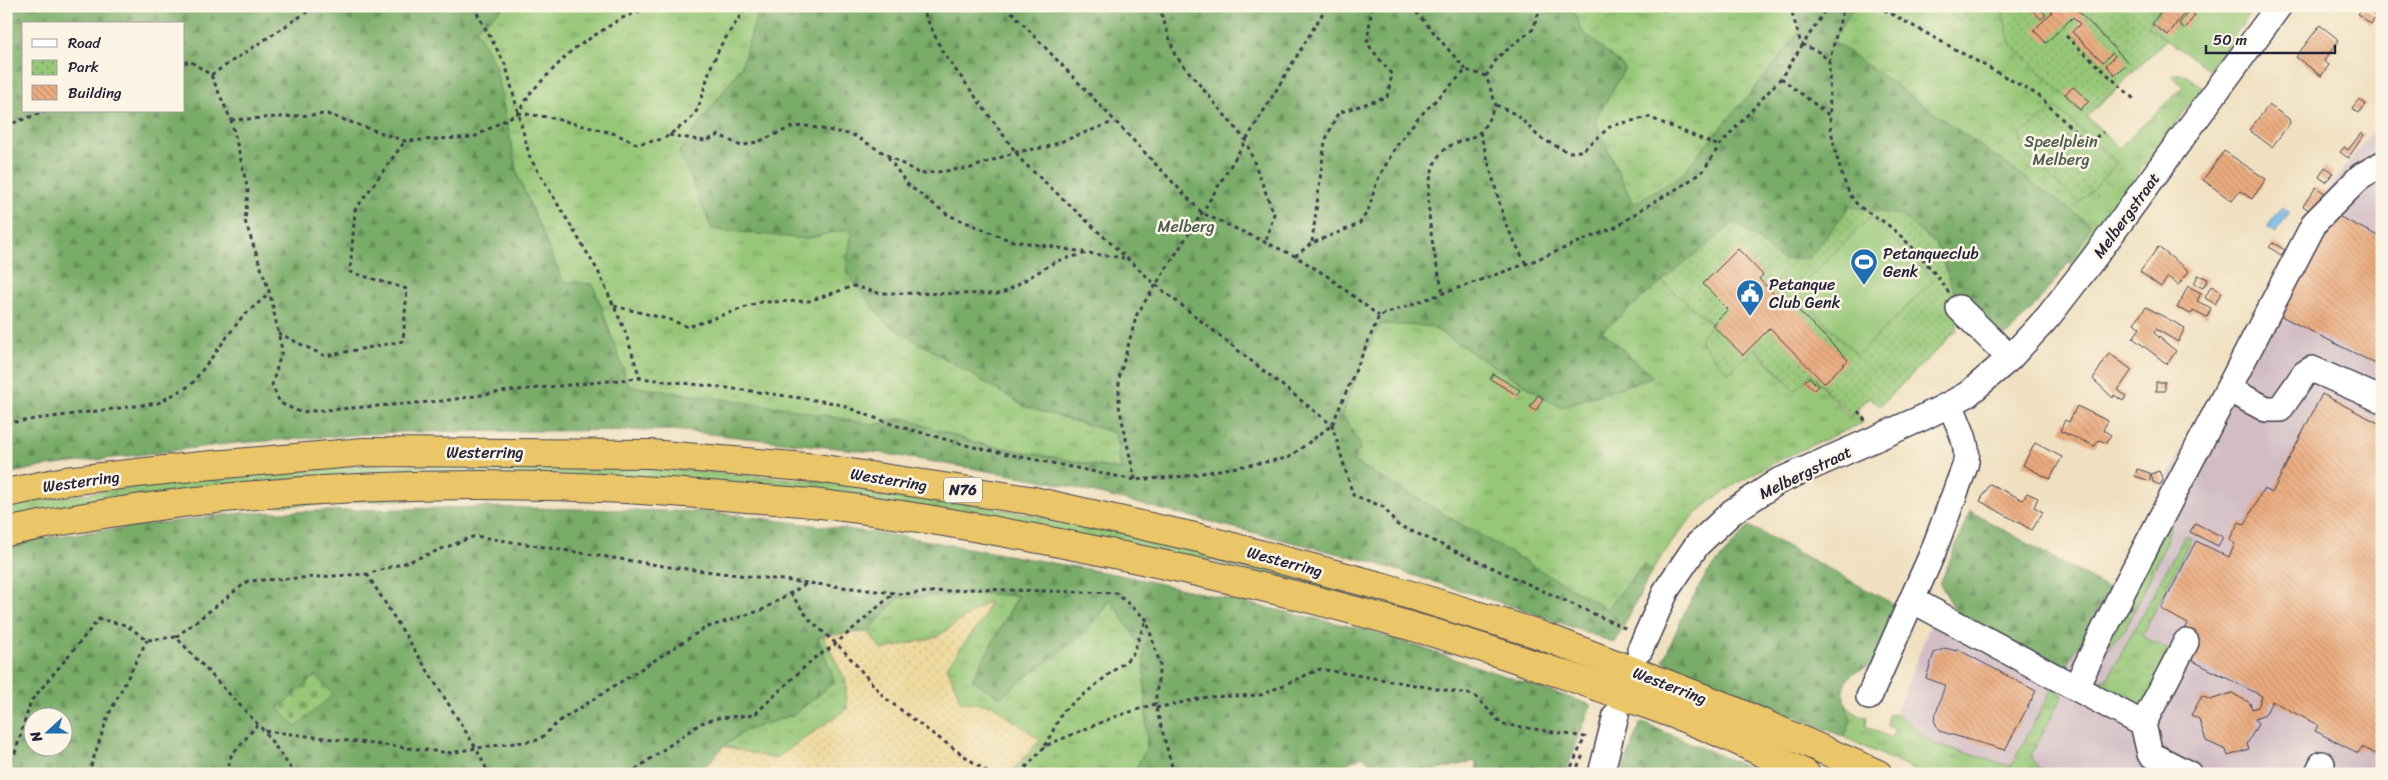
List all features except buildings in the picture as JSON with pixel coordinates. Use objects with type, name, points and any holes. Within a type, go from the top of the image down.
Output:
[{"type":"highway","name":"Westerring","points":[[6,493],[75,480],[364,452],[650,454],[836,471],[1029,500],[1199,538],[1384,587],[1532,632],[1719,704],[1878,774]]},
{"type":"highway","name":"Westerring","points":[[6,532],[85,516],[210,501],[400,486],[519,484],[656,490],[835,506],[1032,536],[1204,573],[1376,614],[1519,658],[1686,719],[1806,774]]},
{"type":"street","name":"Melbergstraat","points":[[1634,639],[1697,545],[1732,512],[1777,482],[1950,404],[1968,394],[2010,358],[2048,317],[2093,259],[2279,6]]},
{"type":"street","points":[[2076,687],[2315,222],[2361,176],[2382,164]]},
{"type":"street","points":[[1959,308],[2010,358]]},
{"type":"street","points":[[2228,389],[2266,409],[2280,409],[2305,373],[2312,369],[2382,400]]},
{"type":"street","points":[[1869,696],[1933,552],[1967,457],[1966,446],[1950,404]]},
{"type":"street","points":[[1912,600],[2143,724]]},
{"type":"street","points":[[2186,642],[2143,724],[2150,754],[2189,774]]},
{"type":"street","points":[[1592,774],[1616,715]]},
{"type":"street","points":[[1601,774],[1608,738]]},
{"type":"path","points":[[212,75],[316,6]]},
{"type":"path","points":[[473,6],[506,66],[530,158],[598,271],[625,331],[640,378]]},
{"type":"path","points":[[230,120],[327,114],[405,141],[474,137],[518,113],[531,92],[572,50],[620,19],[652,6]]},
{"type":"path","points":[[518,113],[548,117],[616,134],[637,144],[663,139],[689,121],[698,109],[710,69],[721,45],[748,6]]},
{"type":"path","points":[[921,6],[942,52],[1024,162],[1126,259],[1332,425],[1353,495],[1384,507],[1396,524],[1634,639]]},
{"type":"path","points":[[1006,6],[1113,122],[1202,213],[1265,244],[1296,256],[1327,276],[1380,316]]},
{"type":"path","points":[[1159,6],[1175,55],[1246,141],[1274,214],[1265,244]]},
{"type":"path","points":[[1135,480],[1128,455],[1119,406],[1119,378],[1137,314],[1202,213],[1326,6]]},
{"type":"path","points":[[1312,243],[1325,141],[1338,113],[1387,97],[1392,74],[1367,43],[1372,6]]},
{"type":"path","points":[[1411,6],[1466,70],[1486,76]]},
{"type":"path","points":[[1508,6],[1540,9],[1563,6]]},
{"type":"path","points":[[1622,6],[1666,10],[1676,6]]},
{"type":"path","points":[[1790,6],[1801,44],[1821,53],[1829,62]]},
{"type":"path","points":[[185,63],[190,61],[212,75],[230,120],[248,192],[245,221],[270,294],[282,350],[272,385],[280,403],[300,412],[442,401],[508,391],[640,378],[835,403],[894,425],[973,447],[1135,480],[1186,476],[1288,458],[1332,425],[1380,316],[1526,264],[1618,226],[1642,209],[1685,184],[1704,170],[1718,146],[1781,78],[1801,44],[1828,6]]},
{"type":"path","points":[[1844,6],[1829,62],[1830,132],[1837,158],[1855,202],[1890,227],[1940,279],[1959,308]]},
{"type":"path","points":[[1877,6],[2038,94],[2087,144],[2103,132]]},
{"type":"path","points":[[1486,76],[1498,57],[1533,29],[1540,9]]},
{"type":"path","points":[[2066,36],[2135,100]]},
{"type":"path","points":[[1296,256],[1312,243],[1359,224],[1368,211],[1377,181],[1395,148],[1418,119],[1466,70]]},
{"type":"path","points":[[1486,76],[1496,105],[1517,115],[1540,138],[1568,152],[1582,150],[1611,126],[1648,117],[1718,146]]},
{"type":"path","points":[[1781,78],[1830,116]]},
{"type":"path","points":[[1443,292],[1432,248],[1428,208],[1433,167],[1443,150],[1480,132],[1496,105]]},
{"type":"path","points":[[6,136],[10,124],[44,112]]},
{"type":"path","points":[[669,135],[705,141],[720,136],[741,146],[760,141],[792,127],[806,126],[853,135],[920,174],[971,168],[1016,152],[1047,147],[1113,122]]},
{"type":"path","points":[[1480,132],[1505,223],[1526,264]]},
{"type":"path","points":[[853,135],[890,159],[907,184],[948,215],[1009,240],[1126,259]]},
{"type":"path","points":[[278,333],[325,356],[403,341],[407,290],[350,272],[355,210],[405,141]]},
{"type":"path","points":[[614,306],[671,320],[688,327],[761,302],[809,301],[854,286],[878,293],[1001,294],[1056,262],[1087,253]]},
{"type":"path","points":[[6,423],[158,403],[191,385],[242,316],[270,294]]},
{"type":"path","points":[[1858,411],[1865,419]]},
{"type":"path","points":[[6,767],[15,754],[31,701],[99,619],[126,625],[147,640],[176,637],[248,581],[367,574],[408,562],[475,536],[670,567],[894,593],[973,589],[1116,593],[1146,619],[1160,664],[1155,706],[1174,774]]},
{"type":"path","points":[[367,574],[476,748],[489,774]]},
{"type":"path","points":[[264,731],[451,753],[539,740],[558,722],[705,628],[762,610],[807,584]]},
{"type":"path","points":[[790,593],[810,620],[836,644],[885,698],[990,774]]},
{"type":"path","points":[[629,774],[701,723],[718,718],[754,715],[813,659],[836,644],[894,593]]},
{"type":"path","points":[[1020,774],[1045,746],[1063,711],[1132,656],[1146,619]]},
{"type":"path","points":[[176,637],[264,731],[295,774]]},
{"type":"path","points":[[88,774],[108,716],[147,640]]},
{"type":"path","points":[[1045,746],[1114,717],[1155,706],[1207,697],[1261,695],[1320,668],[1474,695],[1502,724],[1585,737],[1568,774]]},
{"type":"path","points":[[227,774],[231,756],[257,725]]},
{"type":"shaded area","points":[[2372,131],[2382,132],[2382,774],[2052,774],[2036,765],[2032,761],[2031,755],[2063,695],[2053,687],[2011,767],[1934,744],[1896,713],[1938,605],[2066,668],[2302,225]]},
{"type":"green space","name":"Melberg","points":[[6,6],[505,6],[476,29],[495,66],[518,176],[563,282],[593,284],[629,386],[785,408],[874,425],[903,418],[976,443],[1121,470],[1115,433],[1026,407],[886,323],[846,272],[852,228],[805,239],[712,229],[679,152],[741,67],[760,6],[1571,6],[1582,31],[1625,68],[1595,121],[1633,204],[1680,176],[1781,57],[1801,28],[1798,6],[1855,6],[1832,40],[2090,224],[2075,253],[2054,282],[2008,335],[2000,335],[1957,299],[1935,243],[1850,207],[1809,258],[1783,260],[1735,222],[1602,331],[1653,377],[1560,407],[1430,326],[1381,324],[1362,359],[1343,415],[1361,446],[1353,461],[1607,609],[1644,564],[1652,571],[1615,643],[1533,613],[1368,561],[1047,481],[881,453],[674,430],[397,432],[235,443],[47,466],[6,474]]},
{"type":"green space","points":[[505,6],[760,6],[741,67],[679,152],[805,239],[852,228],[886,323],[1026,407],[1115,433],[1121,470],[976,443],[903,418],[874,425],[785,408],[629,386],[593,285],[563,282],[518,176],[495,66],[476,29]]},
{"type":"green space","points":[[1571,6],[1798,6],[1801,28],[1781,57],[1680,176],[1633,205],[1595,121],[1625,68],[1582,31]]},
{"type":"green space","points":[[1855,6],[1943,6],[1959,21],[1973,6],[2026,6],[2117,89],[2095,109],[2063,93],[2119,148],[2183,87],[2172,75],[2185,75],[2202,87],[2071,264],[2068,261],[2087,232],[1832,40]]},
{"type":"green space","points":[[1943,6],[1973,6],[1959,21]]},
{"type":"green space","points":[[2005,6],[2163,6],[2149,26],[2166,40],[2087,117],[2010,44],[2003,13]]},
{"type":"green space","points":[[2163,6],[2256,6],[2209,70],[2148,26]]},
{"type":"green space","name":"Speelplein Melberg","points":[[2056,107],[2117,163],[2079,203],[2023,152],[2020,135]]},
{"type":"green space","points":[[1850,207],[1899,215],[1935,243],[1957,299],[1957,330],[1880,406],[1870,397],[1851,416],[1811,374],[1795,390],[1755,348],[1728,373],[1699,340],[1712,324],[1662,281],[1735,222],[1783,260],[1809,258]]},
{"type":"green space","name":"Petanqueclub Genk","points":[[1870,217],[1934,280],[1857,355],[1795,292]]},
{"type":"green space","points":[[1662,281],[1712,325],[1728,373],[1754,348],[1794,390],[1811,374],[1849,417],[1856,411],[1863,423],[1781,459],[1742,481],[1705,506],[1676,537],[1652,571],[1644,564],[1607,610],[1353,461],[1343,415],[1362,359],[1381,324],[1430,326],[1560,407],[1653,377],[1602,331]]},
{"type":"green space","points":[[360,465],[629,465],[843,483],[1113,528],[1429,611],[1606,671],[1604,675],[1422,615],[1208,560],[732,484],[6,519],[6,506],[33,501],[213,476]]},
{"type":"green space","points":[[485,507],[711,512],[900,536],[1120,575],[1371,631],[1591,705],[1565,774],[1479,774],[1475,761],[1419,774],[1389,774],[1362,756],[1333,771],[1284,766],[1251,774],[1133,774],[1147,747],[1144,652],[1111,600],[1082,635],[1000,697],[972,680],[1018,596],[982,593],[898,598],[868,632],[818,637],[835,682],[795,714],[745,731],[724,746],[699,774],[6,774],[6,546],[42,538],[242,513]]},
{"type":"green space","points":[[1970,511],[2109,589],[2066,668],[1958,615],[1940,584]]},
{"type":"green space","points":[[2166,525],[2171,527],[2161,555],[2125,630],[2104,651]]},
{"type":"green space","points":[[1749,526],[1899,607],[1872,665],[1855,672],[1845,682],[1843,693],[1851,721],[1844,737],[1663,661],[1686,609],[1706,575]]},
{"type":"green space","points":[[2185,535],[2192,537],[2142,636],[2174,653],[2142,712],[2094,684],[2108,678]]},
{"type":"green space","points":[[982,593],[1018,596],[972,680],[1082,635],[1111,600],[1144,651],[1147,747],[1133,774],[1009,774],[1039,740],[992,705],[961,702],[947,666],[984,618],[989,602],[937,637],[882,650],[868,632],[898,598]]},
{"type":"green space","points":[[823,636],[846,681],[847,709],[775,759],[724,746],[745,731],[795,714],[818,637]]},
{"type":"green space","points":[[316,675],[333,694],[296,727],[279,708]]},
{"type":"green space","points":[[2053,687],[2063,695],[2031,755],[2036,765],[2052,774],[1922,774],[1844,737],[1850,721],[1846,706],[1858,715],[1867,717],[1866,726],[1891,738],[1895,730],[1888,726],[1888,715],[1896,713],[1934,744],[2011,766]]},
{"type":"green space","points":[[1641,722],[1763,774],[1621,774]]},
{"type":"sand","points":[[989,601],[984,618],[947,666],[961,702],[992,705],[1040,740],[1009,774],[699,774],[724,746],[775,759],[847,709],[846,681],[823,636],[868,632],[882,650],[937,637]]},
{"type":"water","points":[[2282,207],[2290,213],[2275,233],[2267,227]]},
{"type":"place","name":"Petanqueclub Genk","points":[[1864,286]]},
{"type":"place","name":"Petanque Club Genk","points":[[1750,317]]}]
